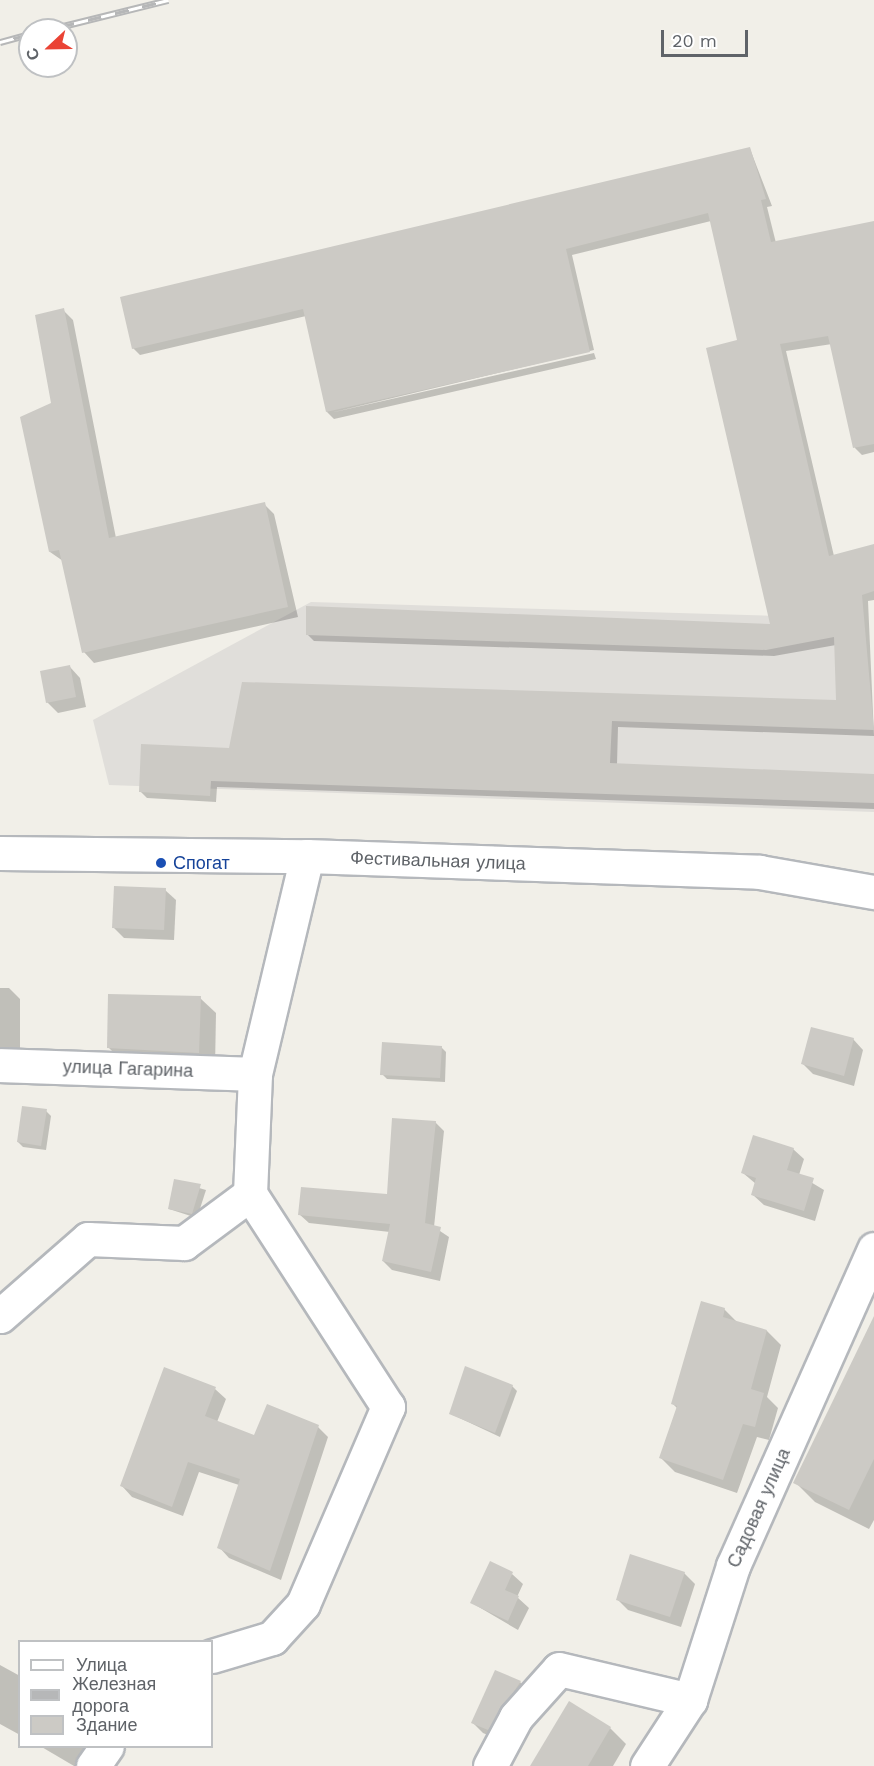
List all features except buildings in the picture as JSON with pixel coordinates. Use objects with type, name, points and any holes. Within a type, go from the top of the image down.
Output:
[{"type":"street","name":"Фестивальная улица","points":[[0,853],[307,856],[760,872],[874,892]]},
{"type":"street","points":[[213,1656],[272,1638],[303,1604],[388,1407],[250,1194],[255,1074],[307,856]]},
{"type":"street","name":"улица Гагарина","points":[[0,1065],[255,1074]]},
{"type":"street","points":[[0,1316],[88,1239],[184,1243],[250,1194]]},
{"type":"street","name":"Садовая улица","points":[[647,1766],[690,1700],[733,1566],[874,1249]]},
{"type":"street","points":[[490,1766],[516,1717],[559,1669],[690,1700]]},
{"type":"street","points":[[93,1766],[106,1748]]},
{"type":"shaded area","points":[[311,602],[847,618],[874,729],[874,812],[109,785],[93,720]]},
{"type":"railway","points":[[78,22],[168,0]]},
{"type":"railway","points":[[0,42],[18,37]]},
{"type":"place","name":"Спогат","points":[[161,863]]}]
